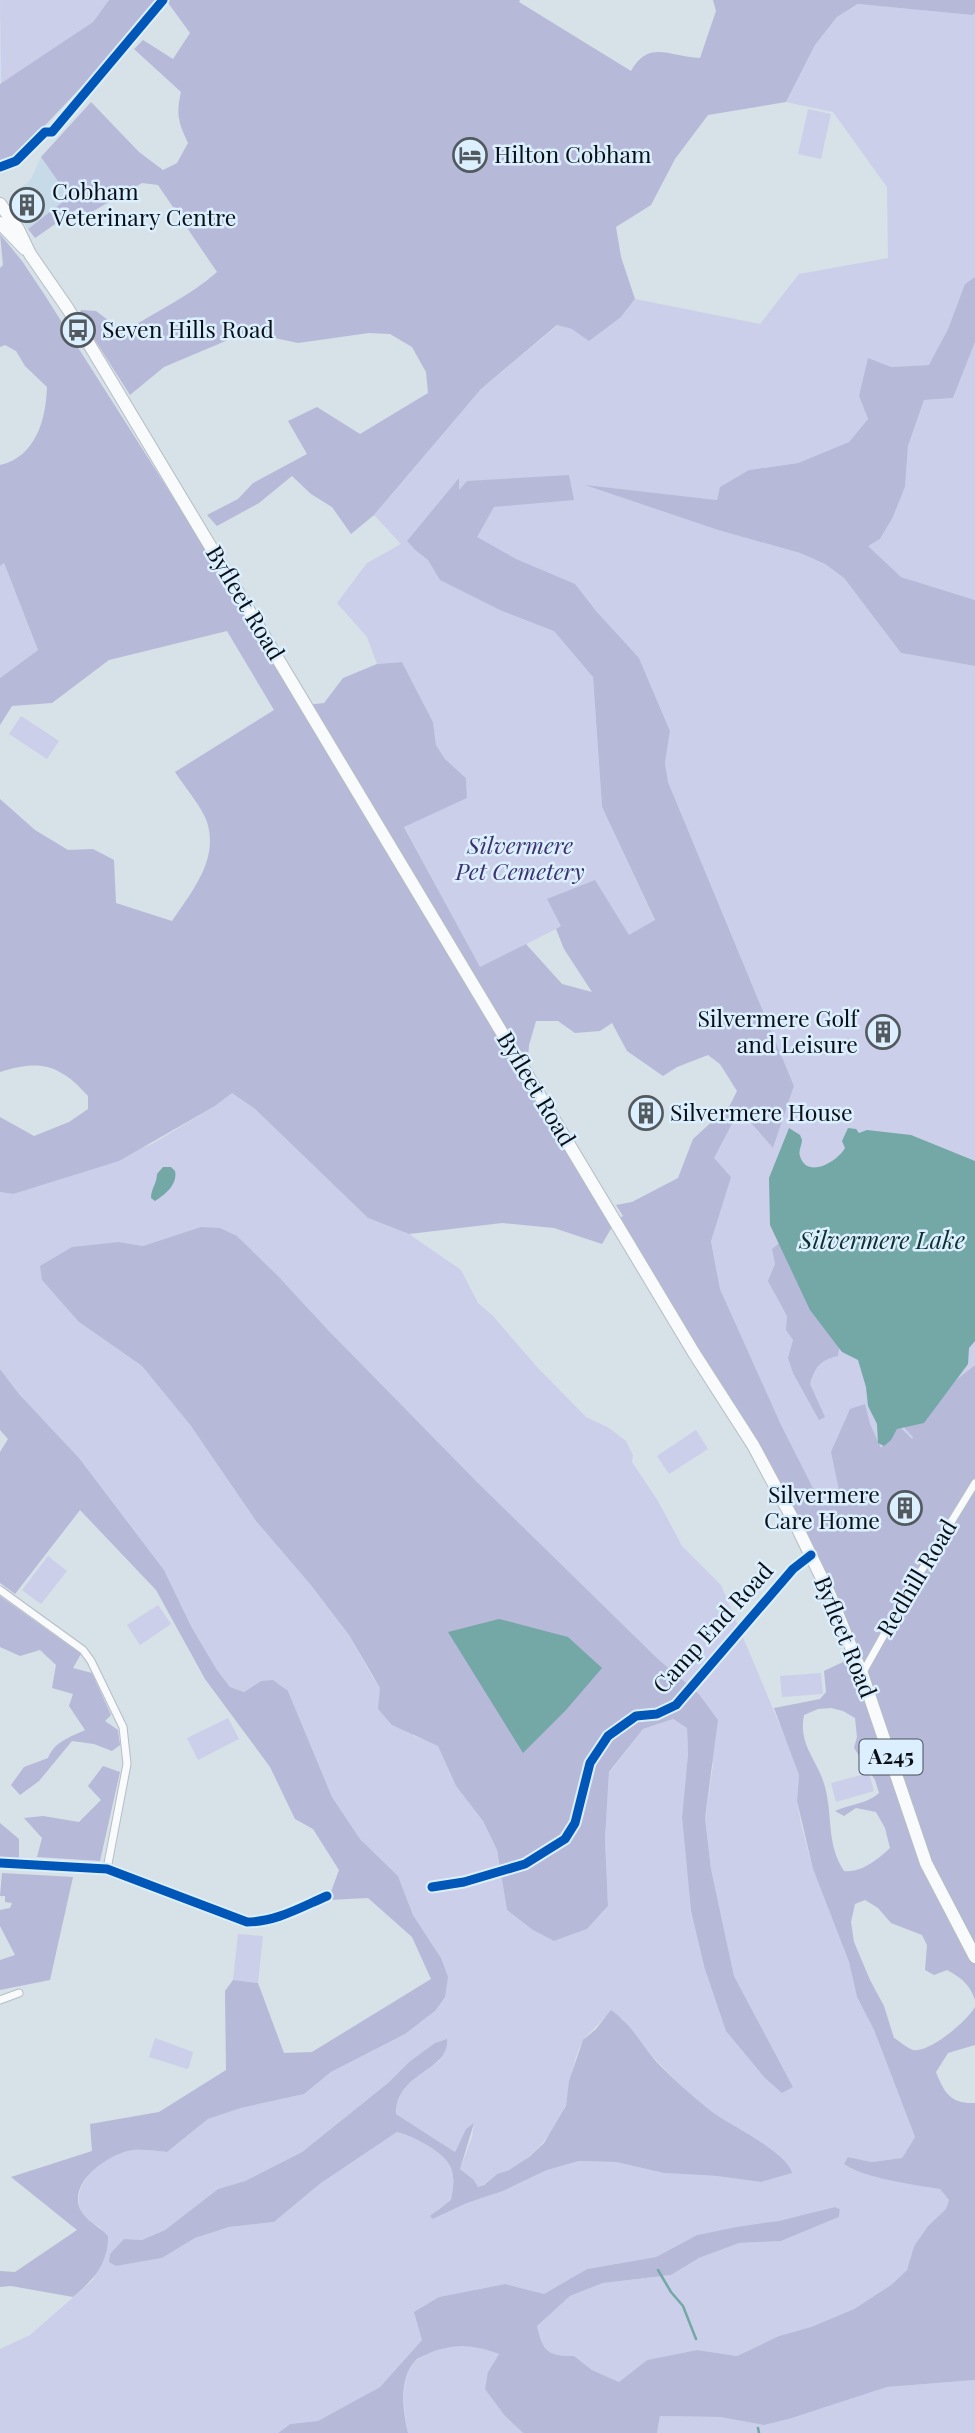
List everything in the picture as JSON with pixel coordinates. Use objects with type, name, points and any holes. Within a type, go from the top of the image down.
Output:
[{"type":"main road","name":"Byfleet Road","points":[[0,204],[66,306],[752,1446],[830,1593],[862,1674],[926,1863],[975,1957]]},
{"type":"main road","name":"Byfleet Road","points":[[0,223],[30,254]]},
{"type":"street","name":"Redhill Road","points":[[862,1674],[975,1483]]},
{"type":"street","name":"Camp End Road","points":[[432,1887],[495,1874],[525,1864],[565,1839],[575,1823],[590,1763],[608,1736],[636,1716],[657,1714],[676,1705],[793,1569],[811,1555]]},
{"type":"street","points":[[0,1590],[83,1650],[123,1727],[127,1764],[107,1870]]},
{"type":"street","points":[[0,1863],[107,1870],[247,1922],[264,1922],[277,1918],[327,1896]]},
{"type":"street","points":[[0,2000],[19,1993]]},
{"type":"shaded area","points":[[109,0],[155,0],[87,81],[17,155],[0,161],[0,84],[93,22]]},
{"type":"shaded area","points":[[166,0],[520,0],[519,2],[631,71],[645,55],[653,53],[700,58],[716,11],[713,0],[975,0],[975,13],[972,15],[858,4],[837,17],[815,45],[786,102],[708,115],[675,159],[651,205],[616,227],[621,257],[635,299],[621,317],[589,341],[572,329],[557,325],[481,389],[374,515],[351,534],[332,507],[311,494],[292,476],[259,503],[217,526],[207,515],[238,499],[253,483],[307,454],[288,421],[317,407],[360,434],[428,393],[426,372],[412,347],[390,334],[369,333],[298,343],[247,332],[164,367],[130,395],[79,315],[81,310],[96,311],[124,332],[184,296],[217,272],[158,185],[142,183],[83,217],[77,209],[35,238],[28,229],[69,197],[41,157],[91,102],[139,152],[163,170],[177,163],[188,143],[179,118],[181,92],[134,49],[143,40],[173,59],[190,33]]},
{"type":"shaded area","points":[[41,157],[69,197],[28,229],[9,199],[31,179]]},
{"type":"shaded area","points":[[0,234],[44,294],[204,546],[236,603],[307,705],[324,703],[343,678],[377,664],[402,662],[433,722],[436,745],[445,759],[466,778],[467,798],[404,827],[480,967],[526,944],[562,984],[592,992],[564,949],[556,929],[561,926],[547,899],[595,880],[629,935],[655,920],[602,807],[593,677],[554,631],[502,611],[440,580],[428,560],[407,541],[459,478],[459,490],[467,481],[569,475],[574,500],[494,507],[477,537],[516,559],[575,584],[639,658],[670,731],[665,763],[668,782],[794,1086],[773,1148],[745,1116],[736,1116],[714,1158],[731,1177],[711,1241],[720,1289],[782,1427],[821,1504],[831,1501],[839,1490],[831,1452],[850,1409],[865,1404],[870,1424],[881,1448],[899,1426],[912,1439],[902,1425],[942,1398],[956,1380],[975,1365],[975,2000],[968,1986],[947,1970],[934,1975],[925,1970],[927,1945],[922,1935],[891,1923],[878,1908],[865,1900],[855,1904],[851,1922],[854,1942],[884,2006],[894,2038],[913,2050],[929,2047],[956,2028],[975,2007],[975,2045],[948,2053],[936,2072],[950,2096],[960,2102],[975,2103],[975,2380],[887,2387],[764,2425],[720,2417],[660,2416],[657,2433],[523,2433],[505,2416],[485,2389],[488,2372],[499,2354],[480,2348],[453,2347],[422,2356],[410,2367],[403,2395],[408,2433],[278,2433],[290,2424],[318,2421],[380,2387],[422,2340],[414,2312],[439,2297],[505,2284],[544,2294],[587,2269],[656,2257],[697,2235],[779,2221],[835,2207],[840,2209],[839,2217],[781,2241],[739,2243],[699,2258],[671,2275],[603,2283],[570,2296],[537,2326],[548,2351],[574,2356],[592,2370],[619,2382],[647,2360],[697,2350],[737,2356],[779,2336],[811,2327],[854,2309],[891,2285],[907,2270],[914,2246],[928,2226],[946,2209],[949,2200],[940,2189],[876,2177],[844,2164],[848,2157],[872,2162],[902,2158],[915,2137],[874,2030],[857,1997],[849,1962],[813,1869],[797,1801],[799,1775],[774,1708],[820,1699],[826,1692],[824,1671],[843,1662],[856,1661],[796,1525],[615,1222],[602,1244],[554,1228],[502,1223],[409,1234],[368,1218],[255,1109],[232,1093],[215,1106],[119,1161],[13,1194],[0,1192],[0,1117],[34,1136],[69,1122],[88,1109],[88,1096],[68,1077],[49,1068],[27,1066],[0,1072],[0,799],[35,830],[68,850],[93,849],[114,860],[116,903],[172,921],[202,874],[210,836],[201,810],[175,772],[274,710],[227,631],[109,660],[52,703],[12,706],[0,725],[0,678],[38,650],[4,563],[0,566],[0,465],[22,454],[37,435],[44,412],[47,387],[25,366],[16,351],[5,345],[0,347],[0,268],[3,265]],"holes":[[[536,1021],[558,1021],[575,1033],[600,1031],[612,1023],[627,1051],[663,1076],[677,1067],[708,1055],[720,1064],[737,1091],[730,1105],[693,1139],[678,1178],[632,1202],[616,1205],[623,1216],[616,1221],[527,1074],[529,1045]],[[831,1708],[855,1718],[857,1737],[854,1748],[875,1780],[879,1793],[864,1802],[835,1811],[844,1816],[856,1808],[876,1812],[885,1828],[890,1848],[869,1864],[851,1871],[844,1871],[838,1861],[832,1840],[825,1787],[804,1736],[804,1715],[818,1709]]]},
{"type":"shaded area","points":[[975,277],[975,342],[953,398],[924,400],[908,446],[905,487],[893,517],[880,539],[868,546],[901,577],[975,600],[975,666],[901,653],[844,578],[825,564],[800,553],[718,530],[585,485],[717,500],[720,487],[749,470],[798,463],[849,442],[868,419],[859,396],[868,358],[891,367],[929,365],[948,329],[965,284]]},
{"type":"shaded area","points":[[201,1227],[220,1228],[237,1236],[477,1482],[658,1659],[698,1693],[718,1720],[705,1818],[711,1869],[734,1976],[793,2087],[782,2093],[765,2078],[726,2031],[704,1966],[691,1911],[682,1817],[688,1754],[687,1728],[673,1719],[643,1729],[609,1772],[605,1839],[608,1906],[587,1929],[554,1941],[533,1930],[507,1910],[497,1850],[483,1821],[456,1786],[438,1746],[392,1725],[378,1709],[380,1688],[349,1635],[256,1521],[191,1426],[142,1366],[79,1322],[42,1280],[40,1266],[72,1247],[119,1242],[143,1246]]},
{"type":"shaded area","points":[[789,1235],[840,1343],[838,1356],[819,1365],[810,1384],[825,1417],[819,1420],[793,1373],[788,1358],[793,1340],[786,1330],[787,1316],[768,1281],[775,1264],[772,1249]]},
{"type":"shaded area","points":[[0,1369],[19,1394],[79,1458],[164,1570],[192,1628],[230,1687],[244,1692],[261,1681],[273,1680],[288,1691],[332,1797],[360,1839],[398,1876],[413,1915],[441,1958],[448,1977],[445,1997],[435,2011],[405,2034],[331,2072],[304,2094],[241,2108],[208,2119],[167,2152],[124,2152],[93,2170],[80,2188],[78,2199],[83,2213],[108,2236],[107,2246],[98,2271],[73,2297],[11,2286],[0,2287],[0,2271],[15,2272],[77,2230],[11,2177],[92,2151],[90,2124],[159,2112],[226,2070],[225,1991],[233,1980],[258,1983],[284,2053],[312,2052],[431,1979],[412,1937],[368,1898],[328,1900],[339,1870],[313,1829],[295,1819],[270,1767],[205,1679],[156,1590],[80,1510],[15,1594],[0,1583],[0,1452],[8,1439],[0,1430]]},
{"type":"shaded area","points":[[0,1596],[81,1654],[73,1668],[92,1673],[111,1715],[105,1721],[118,1730],[120,1745],[112,1751],[94,1744],[72,1741],[39,1781],[20,1795],[11,1785],[24,1767],[48,1758],[59,1744],[85,1730],[69,1706],[73,1694],[52,1688],[56,1665],[40,1650],[20,1656],[0,1647]]},
{"type":"shaded area","points":[[103,1766],[120,1772],[100,1861],[37,1857],[42,1838],[24,1818],[43,1816],[79,1822],[101,1800],[88,1786]]},
{"type":"shaded area","points":[[0,1823],[19,1839],[19,1864],[0,1863]]},
{"type":"shaded area","points":[[2,1873],[73,1877],[50,1980],[0,1990],[0,1960],[15,1955],[0,1926],[0,1910],[10,1908],[12,1903],[5,1902],[5,1896],[0,1896]]},
{"type":"shaded area","points":[[611,2010],[629,2026],[654,2059],[683,2088],[715,2114],[781,2157],[792,2173],[761,2182],[664,2173],[616,2162],[579,2161],[547,2170],[433,2219],[430,2216],[451,2200],[451,2168],[442,2156],[420,2141],[397,2132],[321,2183],[274,2222],[229,2227],[195,2238],[162,2258],[116,2266],[109,2262],[110,2254],[124,2239],[142,2240],[165,2230],[218,2189],[245,2181],[302,2152],[388,2083],[409,2062],[435,2043],[447,2039],[446,2050],[440,2059],[404,2089],[398,2100],[396,2114],[455,2152],[466,2129],[474,2123],[460,2169],[474,2180],[478,2187],[484,2185],[497,2174],[529,2157],[544,2143],[566,2106],[569,2081],[583,2040]]},
{"type":"green space","points":[[0,0],[109,0],[93,22],[1,84]]},
{"type":"green space","name":"Silvermere Pet Cemetery","points":[[859,4],[971,15],[975,13],[975,277],[965,285],[930,365],[891,367],[859,396],[868,419],[849,442],[798,463],[749,470],[717,500],[589,486],[718,530],[800,553],[825,564],[844,578],[901,653],[975,666],[975,1365],[956,1380],[902,1452],[821,1515],[720,1289],[702,1190],[711,1141],[732,1117],[745,1116],[773,1148],[794,1086],[668,782],[665,763],[670,731],[639,658],[569,586],[407,541],[443,571],[557,626],[593,677],[602,807],[655,921],[610,946],[583,915],[480,968],[404,826],[467,798],[466,778],[445,759],[436,745],[433,722],[402,662],[377,664],[367,637],[337,603],[367,563],[401,544],[374,515],[481,389],[558,325],[572,329],[621,317],[635,299],[760,324],[799,274],[888,258],[887,187],[833,112],[786,102],[815,45],[837,17]]},
{"type":"green space","points":[[808,109],[831,114],[821,159],[798,154]]},
{"type":"green space","points":[[975,342],[975,600],[901,577],[867,546],[880,539],[893,517],[905,487],[908,446],[924,400],[953,398]]},
{"type":"green space","points":[[4,563],[38,650],[0,678],[0,566]]},
{"type":"green space","points":[[21,716],[59,741],[47,759],[9,734]]},
{"type":"green space","points":[[232,1093],[255,1109],[368,1218],[409,1234],[461,1270],[478,1303],[493,1316],[537,1367],[586,1417],[609,1428],[626,1441],[633,1455],[632,1462],[658,1501],[682,1546],[721,1585],[792,1754],[799,1776],[797,1801],[801,1824],[813,1869],[849,1962],[857,1997],[874,2030],[915,2137],[902,2158],[872,2162],[849,2157],[851,2169],[940,2189],[949,2200],[946,2209],[928,2226],[914,2246],[907,2270],[891,2285],[854,2309],[811,2327],[779,2336],[737,2356],[697,2350],[647,2360],[619,2382],[592,2370],[574,2356],[548,2351],[537,2326],[570,2296],[603,2283],[671,2275],[699,2258],[739,2243],[781,2241],[839,2217],[840,2209],[835,2207],[779,2222],[697,2235],[656,2257],[587,2269],[544,2294],[505,2284],[439,2297],[422,2340],[380,2387],[318,2421],[290,2424],[278,2433],[0,2433],[0,2349],[30,2335],[94,2279],[101,2228],[84,2215],[79,2204],[79,2194],[82,2185],[96,2168],[104,2161],[124,2152],[167,2152],[208,2119],[241,2108],[304,2094],[331,2072],[405,2034],[435,2011],[441,1958],[413,1915],[398,1876],[360,1839],[332,1797],[288,1691],[261,1681],[244,1692],[230,1687],[192,1628],[164,1570],[79,1458],[19,1394],[0,1369],[0,1192],[13,1194],[152,1144]],"holes":[[[237,1236],[477,1482],[658,1659],[698,1693],[713,1765],[705,1818],[711,1869],[734,1976],[793,2087],[704,1966],[691,1911],[682,1817],[688,1754],[687,1728],[673,1719],[643,1729],[609,1773],[605,1839],[608,1906],[587,1929],[554,1941],[507,1910],[497,1850],[483,1821],[456,1786],[438,1745],[414,1736],[372,1676],[349,1635],[256,1521],[191,1426],[142,1366],[79,1322],[119,1242],[143,1246],[170,1239]],[[605,2017],[622,2018],[676,2081],[791,2173],[761,2182],[664,2173],[616,2162],[579,2161],[547,2170],[433,2219],[437,2210],[451,2201],[451,2168],[435,2151],[420,2141],[397,2132],[321,2183],[274,2222],[229,2227],[195,2238],[162,2258],[116,2266],[124,2239],[142,2240],[165,2230],[218,2189],[245,2181],[302,2152],[388,2083],[409,2062],[440,2060],[416,2076],[404,2088],[396,2114],[455,2152],[466,2129],[474,2124],[460,2169],[474,2180],[478,2187],[483,2185],[528,2157],[551,2132],[563,2113],[579,2048]]]},
{"type":"green space","points":[[696,1430],[708,1449],[669,1474],[657,1456]]},
{"type":"green space","points":[[48,1556],[67,1571],[41,1604],[22,1590]]},
{"type":"green space","points":[[158,1605],[171,1624],[140,1645],[127,1625]]},
{"type":"green space","points":[[821,1673],[823,1694],[782,1697],[780,1676]]},
{"type":"green space","points":[[228,1718],[239,1739],[198,1760],[187,1738]]},
{"type":"green space","points":[[869,1773],[874,1791],[836,1802],[831,1783]]},
{"type":"green space","points":[[238,1934],[263,1936],[258,1983],[233,1980]]},
{"type":"green space","points":[[155,2038],[193,2052],[189,2067],[187,2069],[149,2057]]},
{"type":"green space","points":[[443,2346],[480,2347],[499,2354],[488,2372],[505,2416],[523,2433],[408,2433],[404,2394],[407,2374],[418,2359]]},
{"type":"green space","points":[[975,2380],[975,2433],[657,2433],[660,2416],[720,2417],[764,2425],[887,2387]]},
{"type":"water","name":"Silvermere Lake","points":[[789,1128],[800,1135],[800,1156],[809,1167],[830,1163],[841,1153],[845,1148],[842,1141],[848,1128],[856,1129],[859,1133],[867,1130],[911,1135],[975,1161],[975,1341],[969,1348],[968,1364],[924,1423],[897,1429],[884,1446],[878,1443],[877,1424],[868,1406],[858,1360],[842,1352],[810,1310],[770,1225],[769,1178]]},
{"type":"water","points":[[163,1167],[171,1167],[175,1171],[175,1180],[167,1192],[155,1201],[151,1198],[152,1192],[157,1174]]},
{"type":"water","points":[[499,1619],[568,1637],[602,1668],[566,1710],[523,1753],[448,1632]]},
{"type":"waterway","points":[[658,2270],[683,2306],[696,2339]]},
{"type":"waterway","points":[[758,2428],[759,2433]]},
{"type":"cycle path","points":[[0,167],[16,161],[45,132],[52,132],[163,0]]},
{"type":"cycle path","points":[[432,1887],[464,1882],[525,1864],[565,1839],[575,1823],[590,1763],[608,1736],[636,1716],[657,1714],[676,1705],[793,1569],[811,1555]]},
{"type":"cycle path","points":[[0,1863],[107,1869],[247,1922],[278,1917],[327,1896]]},
{"type":"place","name":"Hilton Cobham","points":[[470,155]]},
{"type":"place","name":"Cobham Veterinary Centre","points":[[27,205]]},
{"type":"place","name":"Seven Hills Road","points":[[78,330]]},
{"type":"place","name":"Silvermere Golf and Leisure","points":[[883,1032]]},
{"type":"place","name":"Silvermere House","points":[[646,1113]]},
{"type":"place","name":"Silvermere Care Home","points":[[905,1508]]}]
